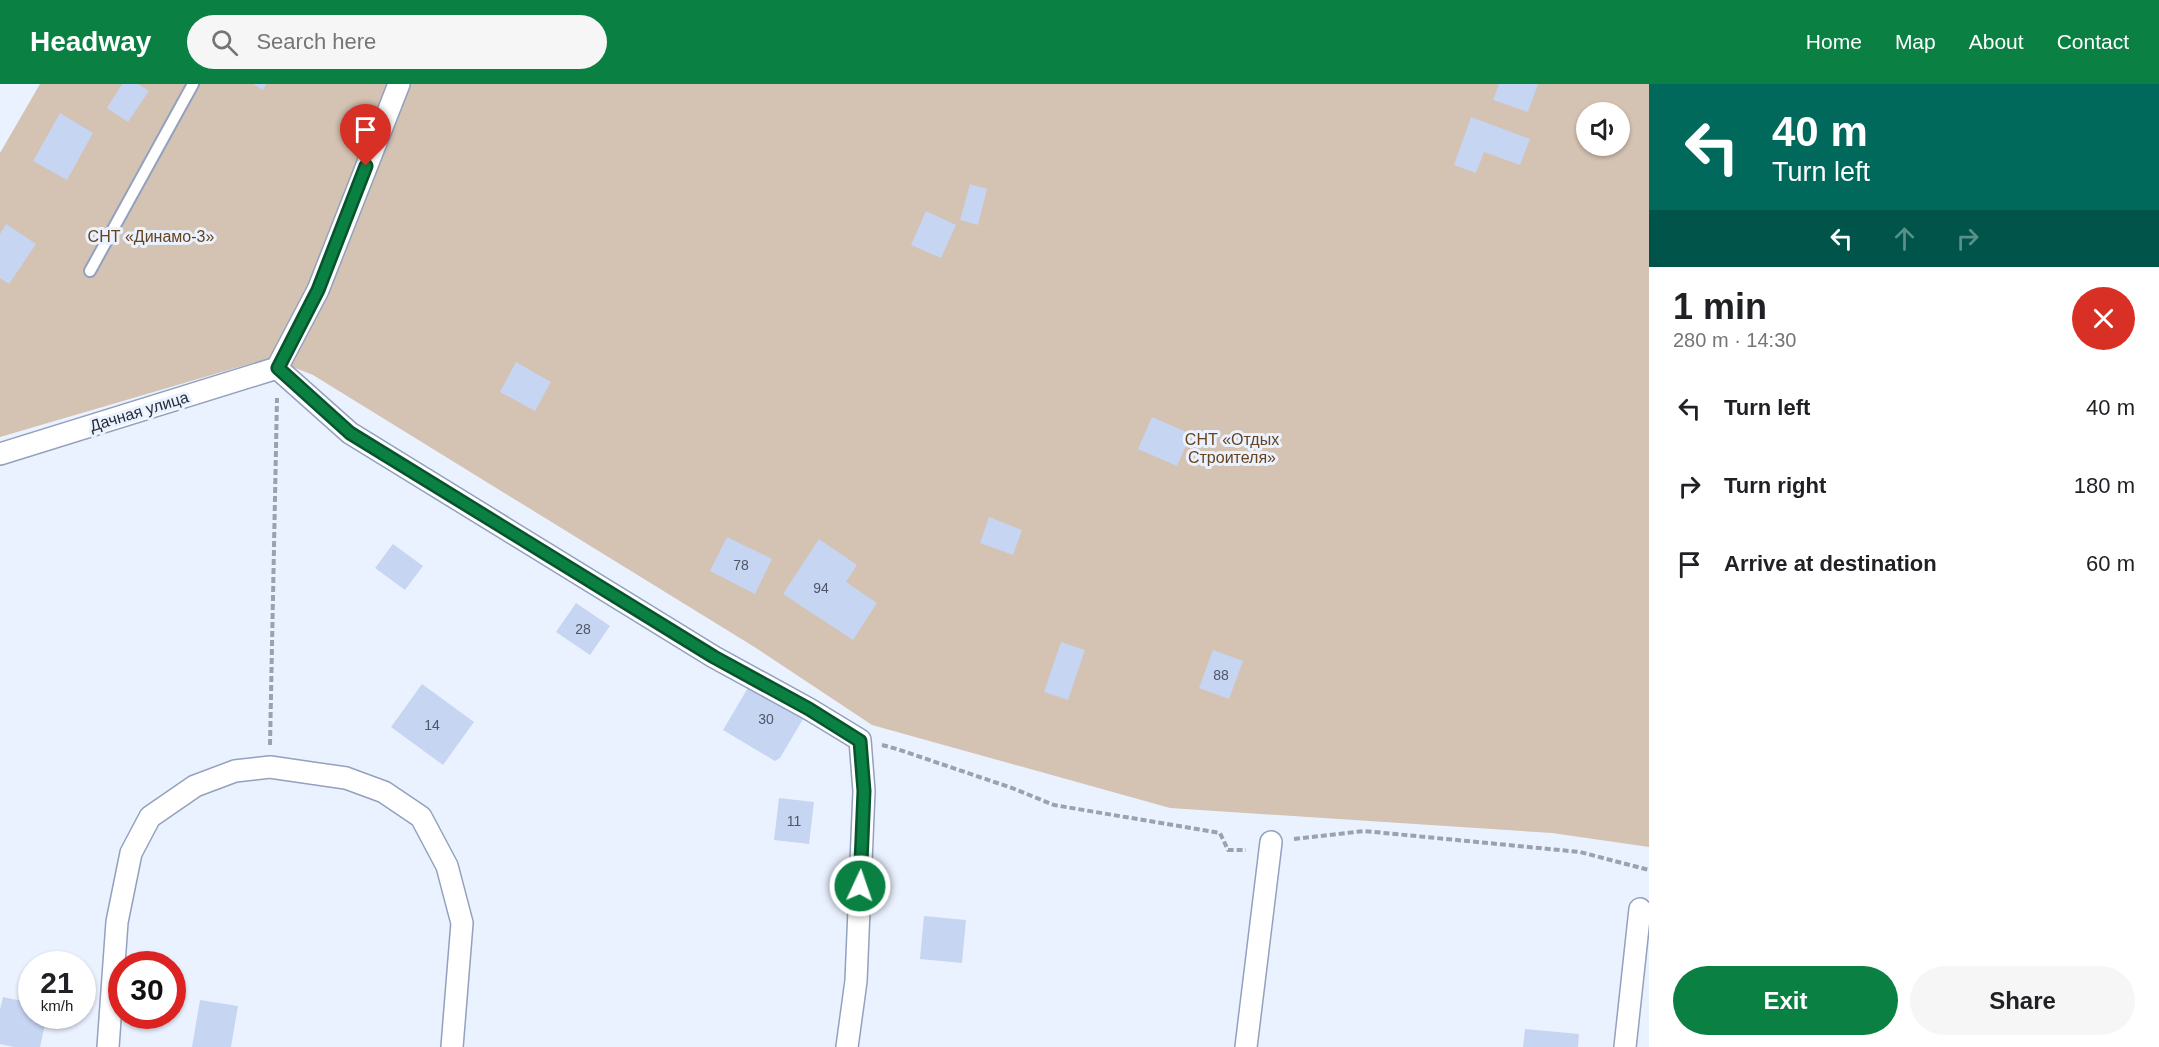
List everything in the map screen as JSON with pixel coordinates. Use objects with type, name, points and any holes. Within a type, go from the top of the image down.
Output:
[{"type":"street","points":[[399,84],[318,290],[278,368],[350,433],[714,657],[809,709],[860,741],[864,791],[856,981],[847,1047]]},
{"type":"street","name":"Дачная улица","points":[[0,454],[278,368]]},
{"type":"street","points":[[108,1047],[117,922],[131,853],[150,816],[195,786],[235,771],[270,767],[346,778],[384,792],[421,817],[447,866],[462,923],[452,1047]]},
{"type":"street","points":[[1246,1047],[1271,842]]},
{"type":"street","points":[[1625,1047],[1640,909]]},
{"type":"lane","points":[[90,271],[193,84]]},
{"type":"path","points":[[270,767],[278,368]]},
{"type":"path","points":[[860,741],[897,748],[1054,805],[1220,833],[1228,850],[1245,851],[1271,842],[1364,831],[1580,852],[1649,870]]},
{"type":"green space","name":"СНТ «Отдых Строителя»","points":[[40,84],[1649,84],[1649,847],[1552,833],[1170,808],[872,725],[756,648],[313,375],[270,358],[0,437],[0,153]]},
{"type":"building","points":[[122,84],[138,84],[149,91],[128,122],[107,108]]},
{"type":"building","points":[[253,84],[266,84],[263,90]]},
{"type":"building","points":[[1499,84],[1538,84],[1528,112],[1493,100]]},
{"type":"building","points":[[60,113],[93,133],[67,180],[33,161]]},
{"type":"building","points":[[1471,117],[1530,139],[1520,165],[1484,152],[1476,173],[1454,165]]},
{"type":"building","points":[[970,184],[987,189],[978,225],[960,220]]},
{"type":"building","points":[[926,211],[956,225],[941,258],[911,245]]},
{"type":"building","points":[[6,224],[36,244],[9,284],[0,278],[0,234]]},
{"type":"building","points":[[516,362],[551,382],[535,411],[500,392]]},
{"type":"building","points":[[1152,417],[1191,434],[1177,466],[1138,449]]},
{"type":"building","points":[[989,517],[1022,530],[1013,555],[980,543]]},
{"type":"building","points":[[727,537],[772,559],[755,594],[710,571]]},
{"type":"building","points":[[819,539],[857,565],[846,582],[877,603],[853,640],[783,594]]},
{"type":"building","points":[[393,544],[423,566],[405,590],[375,568]]},
{"type":"building","points":[[576,603],[610,626],[590,655],[556,632]]},
{"type":"building","points":[[1061,642],[1085,650],[1068,700],[1044,692]]},
{"type":"building","points":[[1213,650],[1243,661],[1229,699],[1199,688]]},
{"type":"building","points":[[755,676],[809,709],[780,758],[775,761],[723,730]]},
{"type":"building","points":[[422,684],[474,722],[443,765],[391,727]]},
{"type":"building","points":[[779,798],[814,802],[809,844],[774,840]]},
{"type":"building","points":[[924,916],[966,920],[962,963],[920,959]]},
{"type":"building","points":[[3,997],[18,1000],[18,1029],[44,1029],[40,1047],[14,1047],[0,1044],[0,1009]]},
{"type":"building","points":[[200,1000],[238,1006],[231,1047],[192,1047]]},
{"type":"building","points":[[1525,1029],[1579,1034],[1578,1047],[1523,1047]]},
{"type":"route","points":[[366,166],[318,290],[278,368],[350,433],[714,657],[809,709],[860,741],[864,791],[860,886]]},
{"type":"park label","name":"СНТ «Динамо-3»","points":[[151,236]]}]
